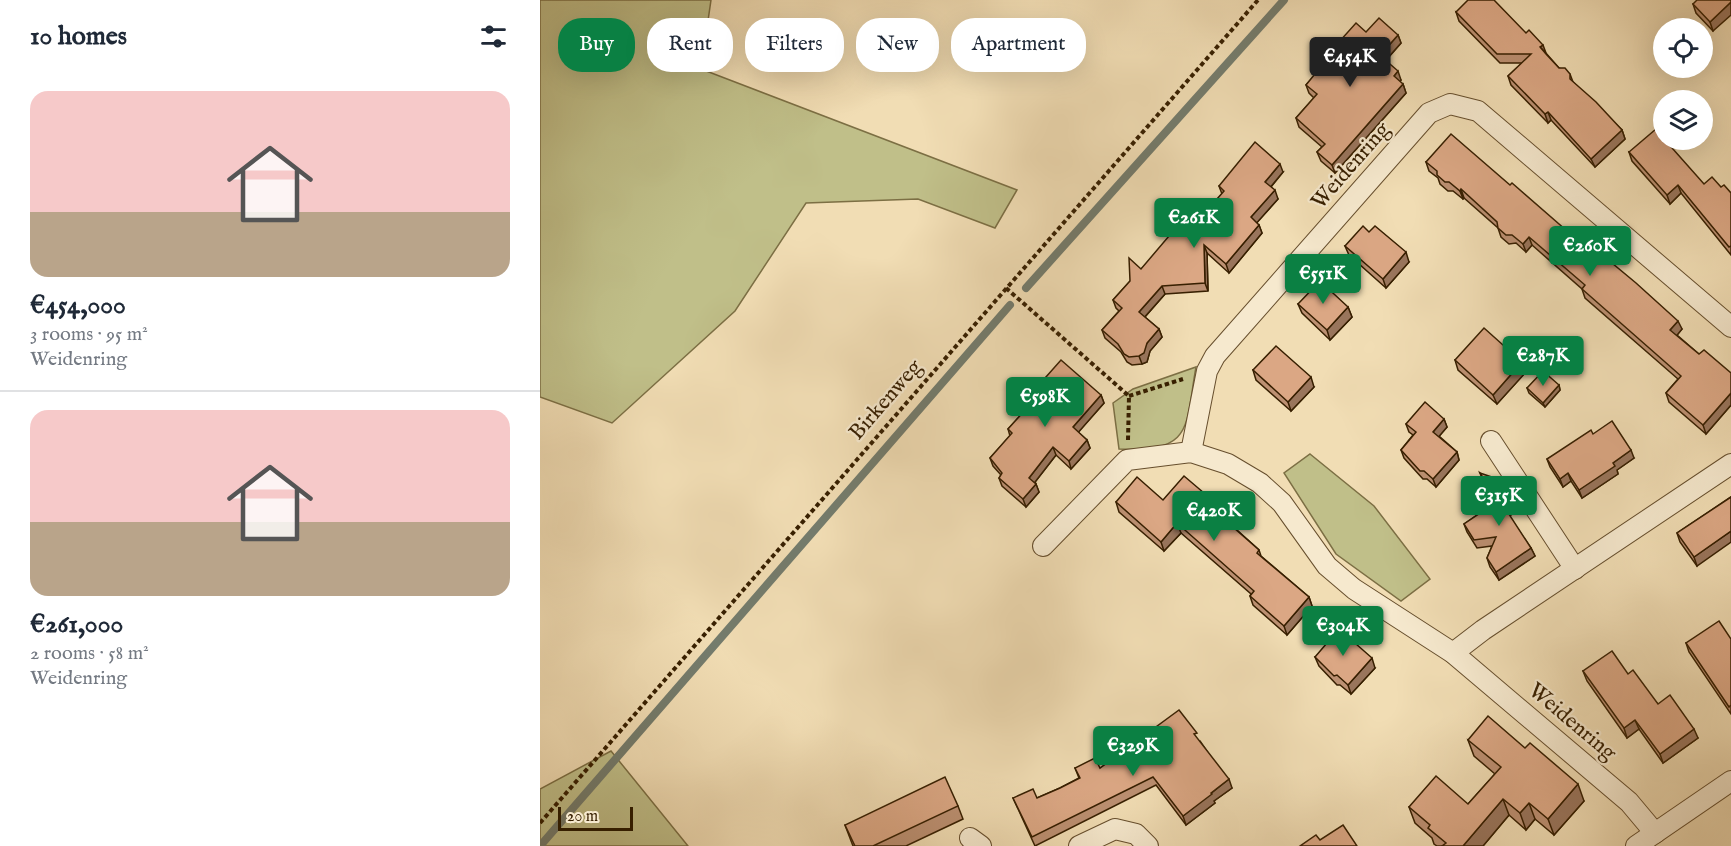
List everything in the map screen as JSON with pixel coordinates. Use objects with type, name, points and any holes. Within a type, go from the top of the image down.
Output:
[{"type":"street","name":"Weidenring","points":[[1191,452],[1206,371],[1215,357],[1430,113],[1450,104],[1478,111],[1731,327]]},
{"type":"street","points":[[1491,441],[1575,569]]},
{"type":"street","name":"Weidenring","points":[[1127,460],[1191,452],[1228,464],[1260,483],[1282,503],[1327,566],[1354,590],[1453,653],[1629,802],[1655,833]]},
{"type":"street","points":[[1043,546],[1127,460]]},
{"type":"street","points":[[1453,653],[1483,630],[1731,464]]},
{"type":"street","points":[[1636,846],[1731,781]]},
{"type":"street","points":[[1079,846],[1115,829],[1136,834],[1148,846]]},
{"type":"path","name":"Birkenweg","points":[[540,823],[1258,0]]},
{"type":"path","points":[[1006,288],[1129,396]]},
{"type":"path","points":[[1129,396],[1206,371]]},
{"type":"path","points":[[1127,460],[1129,396]]},
{"type":"shaded area","points":[[540,0],[711,0],[708,18],[647,18],[647,72],[709,72],[1017,190],[995,228],[918,199],[806,203],[735,311],[612,423],[540,397]]},
{"type":"shaded area","points":[[1196,367],[1187,421],[1182,432],[1161,446],[1119,449],[1113,403],[1133,389]]},
{"type":"shaded area","points":[[1310,454],[1374,506],[1430,579],[1401,601],[1336,554],[1284,473]]},
{"type":"shaded area","points":[[611,751],[688,846],[540,846],[540,789]]},
{"type":"building","points":[[1468,0],[1494,0],[1526,33],[1529,30],[1543,45],[1540,47],[1559,68],[1565,68],[1570,74],[1570,79],[1622,130],[1591,159],[1548,112],[1545,114],[1508,76],[1531,54],[1497,54],[1456,12]]},
{"type":"building","points":[[1697,0],[1731,0],[1713,19],[1706,18],[1693,4]]},
{"type":"building","points":[[1379,18],[1398,35],[1383,52],[1386,55],[1383,58],[1398,71],[1394,76],[1403,84],[1332,165],[1317,152],[1325,144],[1296,118],[1317,94],[1306,85],[1315,74],[1312,72],[1356,23],[1366,32]]},
{"type":"building","points":[[1653,132],[1653,150],[1674,150],[1704,184],[1712,177],[1721,187],[1724,185],[1731,193],[1731,246],[1729,247],[1678,185],[1667,195],[1629,152]]},
{"type":"building","points":[[1451,134],[1574,237],[1577,234],[1636,283],[1678,321],[1670,330],[1699,354],[1704,350],[1731,373],[1731,393],[1703,425],[1666,393],[1681,376],[1582,289],[1585,285],[1529,237],[1523,244],[1512,235],[1506,235],[1498,228],[1497,222],[1461,189],[1460,191],[1437,175],[1437,171],[1426,162]]},
{"type":"building","points":[[1255,142],[1280,164],[1265,182],[1275,190],[1251,217],[1259,225],[1226,264],[1204,245],[1205,283],[1162,286],[1139,312],[1159,329],[1147,343],[1144,353],[1129,357],[1124,354],[1118,344],[1102,330],[1122,308],[1113,300],[1130,281],[1129,258],[1141,269],[1180,223],[1189,231],[1224,191],[1219,186]]},
{"type":"building","points":[[1363,226],[1369,232],[1375,226],[1406,252],[1383,279],[1345,246]]},
{"type":"building","points":[[1320,281],[1348,307],[1327,330],[1298,304]]},
{"type":"building","points":[[1484,328],[1522,362],[1493,395],[1455,360]]},
{"type":"building","points":[[1276,346],[1311,377],[1288,402],[1253,370]]},
{"type":"building","points":[[1061,360],[1101,395],[1073,427],[1087,440],[1069,461],[1053,447],[1029,478],[1036,484],[1023,499],[999,478],[1002,473],[990,458],[1012,433],[1008,429],[1043,390],[1038,386]]},
{"type":"building","points":[[1543,371],[1559,385],[1543,403],[1527,388]]},
{"type":"building","points":[[1425,402],[1444,419],[1433,432],[1457,452],[1433,479],[1424,471],[1420,471],[1401,450],[1416,432],[1406,424]]},
{"type":"building","points":[[1612,421],[1631,450],[1613,463],[1615,466],[1579,490],[1568,473],[1560,479],[1547,459],[1591,430],[1593,434]]},
{"type":"building","points":[[1480,473],[1506,482],[1518,500],[1505,508],[1531,548],[1496,572],[1487,558],[1496,537],[1474,540],[1464,524],[1498,501]]},
{"type":"building","points":[[1184,476],[1204,493],[1200,498],[1259,550],[1257,553],[1309,597],[1284,626],[1250,596],[1254,591],[1177,523],[1161,542],[1116,502],[1137,477],[1163,500]]},
{"type":"building","points":[[1731,497],[1731,531],[1694,557],[1677,533]]},
{"type":"building","points":[[1719,621],[1731,639],[1731,705],[1729,707],[1686,643]]},
{"type":"building","points":[[1339,629],[1372,658],[1348,685],[1337,675],[1334,676],[1315,657]]},
{"type":"building","points":[[1612,651],[1628,674],[1633,670],[1658,704],[1670,695],[1694,729],[1660,754],[1635,720],[1624,728],[1583,671]]},
{"type":"building","points":[[1179,710],[1197,733],[1194,734],[1229,779],[1212,794],[1183,816],[1153,777],[1032,837],[1013,798],[1033,789],[1037,798],[1060,788],[1080,778],[1075,768],[1095,758],[1100,768]]},
{"type":"building","points":[[1488,716],[1525,748],[1530,743],[1578,784],[1548,819],[1529,803],[1520,813],[1503,799],[1463,846],[1442,846],[1446,843],[1428,828],[1430,825],[1409,807],[1436,776],[1468,804],[1501,767],[1468,740]]},
{"type":"building","points":[[945,777],[958,806],[873,846],[855,846],[845,825]]},
{"type":"building","points":[[1343,825],[1357,846],[1300,846],[1316,835],[1320,840]]},
{"type":"waterway","points":[[1026,288],[1284,0]]},
{"type":"waterway","points":[[540,846],[1010,305]]}]
